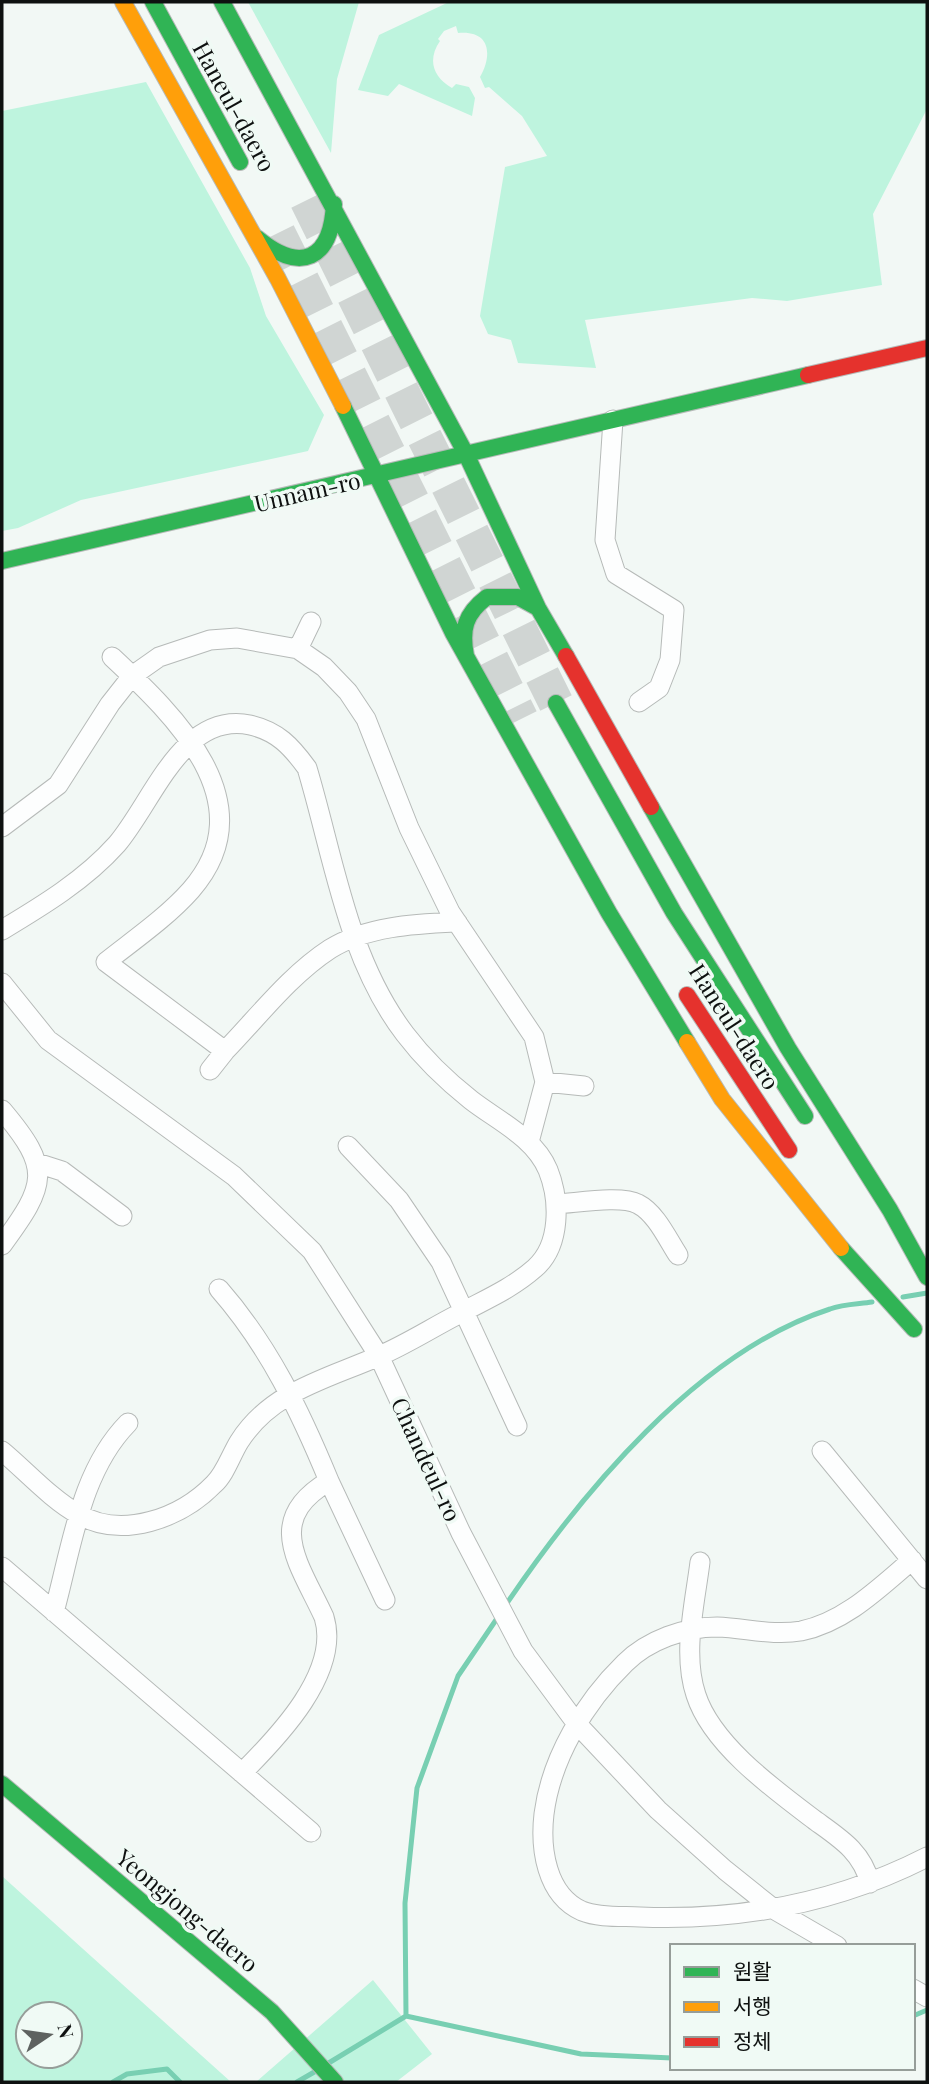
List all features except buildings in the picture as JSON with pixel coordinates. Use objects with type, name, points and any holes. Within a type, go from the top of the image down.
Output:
[{"type":"main road","points":[[123,2],[254,235],[378,474],[467,660],[609,914],[722,1099],[918,1335]]},
{"type":"main road","name":"Haneul-daero","points":[[153,2],[245,172]]},
{"type":"main road","points":[[222,2],[334,204],[466,454],[538,608],[927,1290]]},
{"type":"main road","points":[[254,235],[274,254],[289,259],[305,257],[320,248],[332,231],[334,204]]},
{"type":"main road","name":"Unnam-ro","points":[[2,561],[927,348]]},
{"type":"main road","points":[[467,660],[462,632],[466,618],[475,606],[487,597],[518,597],[538,608]]},
{"type":"main road","name":"Haneul-daero","points":[[556,703],[656,883],[750,1038],[811,1125]]},
{"type":"main road","name":"Haneul-daero","points":[[675,975],[796,1161]]},
{"type":"main road","points":[[818,1193],[848,1249]]},
{"type":"main road","points":[[874,1216],[897,1237],[927,1277]]},
{"type":"main road","name":"Yeongjong-daero","points":[[2,1784],[200,1948],[272,2012],[335,2082]]},
{"type":"street","points":[[613,420],[605,540],[617,574],[674,610],[670,660],[659,688],[639,702]]},
{"type":"street","points":[[298,649],[310,622]]},
{"type":"street","points":[[2,827],[58,785],[110,704],[132,676],[159,657],[210,640],[237,638],[298,649],[324,667],[348,692],[366,719],[409,828],[457,922],[534,1037],[545,1082],[530,1142]]},
{"type":"street","points":[[112,657],[190,740],[211,774],[218,805],[218,837],[206,866],[192,889],[100,965],[225,1051]]},
{"type":"street","points":[[2,930],[75,883],[115,846],[190,740],[212,726],[237,722],[266,728],[291,745],[306,768],[354,938],[373,985],[405,1034],[436,1069],[469,1098],[530,1142],[547,1169],[557,1204],[553,1239],[539,1265],[510,1289],[379,1356],[335,1371],[290,1394],[253,1420],[216,1483],[192,1502],[162,1519],[135,1525],[110,1524],[78,1515],[2,1451]]},
{"type":"street","points":[[210,1070],[302,971],[331,948],[388,928],[457,922]]},
{"type":"street","name":"Chandeul-ro","points":[[2,983],[48,1040],[234,1176],[312,1251],[379,1356],[473,1556],[523,1651],[577,1724],[658,1811],[775,1910],[834,1944]]},
{"type":"street","points":[[545,1082],[584,1086]]},
{"type":"street","points":[[2,1110],[30,1147],[37,1163],[39,1180],[35,1195],[2,1245]]},
{"type":"street","points":[[348,1146],[399,1200],[421,1229],[465,1310],[517,1426]]},
{"type":"street","points":[[37,1163],[62,1171],[122,1216]]},
{"type":"street","points":[[557,1204],[623,1201],[638,1204],[649,1213],[678,1255]]},
{"type":"street","points":[[219,1289],[245,1319],[279,1369],[385,1600]]},
{"type":"street","points":[[54,1612],[78,1515],[110,1442],[128,1423]]},
{"type":"street","points":[[822,1451],[927,1579]]},
{"type":"street","points":[[242,1773],[298,1709],[315,1679],[326,1651],[328,1630],[324,1617],[289,1537],[291,1522],[298,1508],[309,1493],[329,1481]]},
{"type":"street","points":[[912,1560],[864,1601],[830,1621],[802,1631],[777,1633],[717,1627],[691,1629],[648,1646],[627,1661],[593,1698],[577,1724],[554,1772],[541,1838],[546,1866],[559,1892],[582,1911],[685,1919],[775,1910],[870,1883],[927,1857]]},
{"type":"street","points":[[700,1562],[691,1629],[695,1693],[717,1735],[799,1808],[858,1853],[870,1883]]},
{"type":"street","points":[[2,1567],[312,1832]]},
{"type":"green space","points":[[248,2],[359,2],[337,79],[331,153]]},
{"type":"green space","points":[[449,2],[927,2],[927,109],[873,214],[882,285],[787,301],[752,298],[585,320],[596,368],[518,363],[511,340],[488,334],[480,316],[505,167],[547,156],[522,116],[489,87],[485,88],[480,77],[487,60],[486,45],[477,35],[458,33],[456,26],[444,31],[438,39],[440,41],[434,55],[434,68],[445,84],[452,88],[456,84],[469,87],[475,98],[472,116],[399,84],[388,96],[358,90],[379,35]]},
{"type":"green space","points":[[146,82],[250,268],[266,316],[324,415],[308,451],[81,500],[18,528],[2,531],[2,111]]},
{"type":"green space","points":[[2,1876],[231,2082],[2,2082]]},
{"type":"green space","points":[[373,1980],[432,2054],[396,2082],[256,2082]]},
{"type":"waterway","points":[[903,1297],[927,1293]]},
{"type":"waterway","points":[[505,1606],[569,1518],[606,1474],[689,1392],[734,1358],[781,1330],[835,1307],[872,1302]]},
{"type":"waterway","points":[[327,2064],[406,2016],[405,1903],[417,1788],[458,1676],[500,1614]]},
{"type":"waterway","points":[[915,2015],[927,2010]]},
{"type":"waterway","points":[[406,2016],[581,2054],[670,2058]]},
{"type":"waterway","points":[[113,2082],[127,2074],[167,2069],[180,2082]]},
{"type":"waterway","points":[[297,2082],[316,2071]]},
{"type":"tunnel","points":[[307,200],[556,703]]},
{"type":"tunnel","points":[[278,233],[521,719]]},
{"type":"traffic: fast","points":[[153,2],[240,162]]},
{"type":"traffic: fast","points":[[222,2],[466,454],[538,608],[566,656]]},
{"type":"traffic: fast","points":[[257,238],[287,256],[311,256],[327,238],[334,204]]},
{"type":"traffic: fast","points":[[2,561],[808,375]]},
{"type":"traffic: fast","points":[[343,406],[453,633],[609,913],[687,1042]]},
{"type":"traffic: fast","points":[[466,656],[466,623],[487,597],[518,597],[538,608]]},
{"type":"traffic: fast","points":[[556,703],[674,913],[805,1116]]},
{"type":"traffic: fast","points":[[651,807],[788,1048],[890,1210],[927,1277]]},
{"type":"traffic: fast","points":[[841,1248],[914,1329]]},
{"type":"traffic: fast","points":[[2,1784],[272,2012],[335,2082]]},
{"type":"traffic: slow","points":[[123,2],[278,279],[343,406]]},
{"type":"traffic: slow","points":[[687,1042],[722,1099],[841,1248]]},
{"type":"traffic: jam","points":[[808,375],[927,348]]},
{"type":"traffic: jam","points":[[566,656],[651,807]]},
{"type":"traffic: jam","points":[[687,995],[789,1150]]}]
